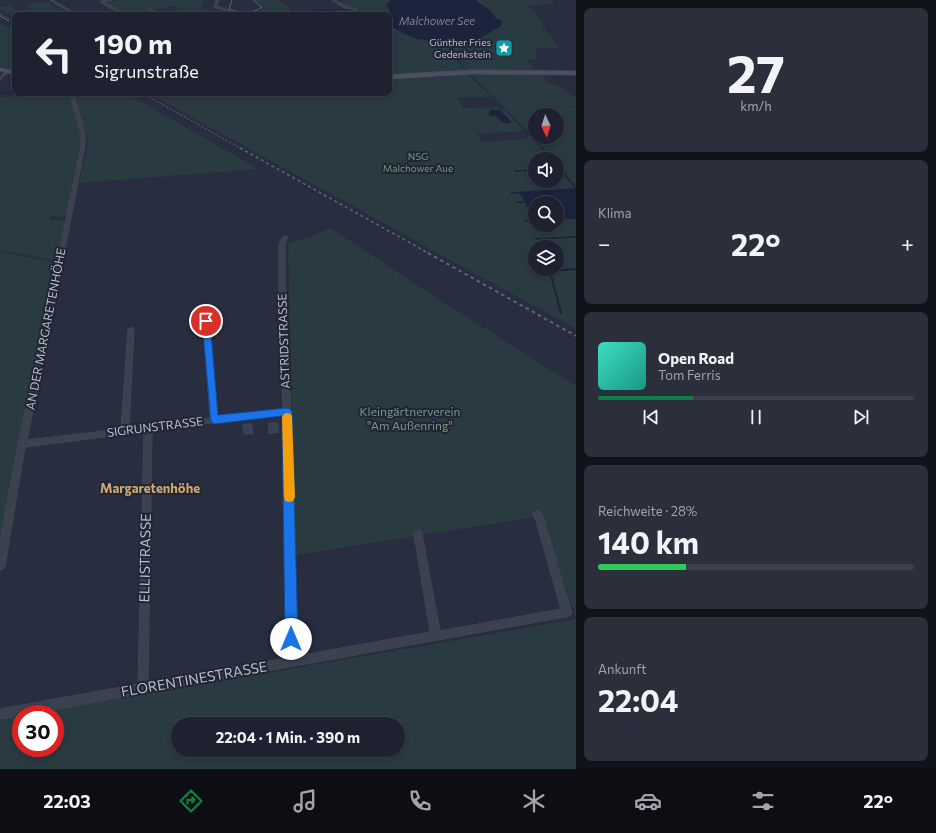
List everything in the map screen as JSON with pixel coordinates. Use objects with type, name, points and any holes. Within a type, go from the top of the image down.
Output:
[{"type":"main road","points":[[0,69],[12,73]]},
{"type":"main road","points":[[392,77],[470,72],[576,73]]},
{"type":"street","points":[[50,0],[72,12]]},
{"type":"street","points":[[111,0],[101,2],[120,12]]},
{"type":"street","points":[[218,0],[216,6],[230,12]]},
{"type":"street","points":[[333,0],[345,8],[357,9]]},
{"type":"street","points":[[151,10],[155,12]]},
{"type":"street","points":[[0,79],[12,73]]},
{"type":"street","name":"AN DER MARGARETENHÖHE","points":[[0,566],[22,444],[45,338],[83,145],[83,135],[73,96]]},
{"type":"street","name":"ASTRIDSTRASSE","points":[[285,237],[282,244],[282,286],[287,411],[293,662]]},
{"type":"street","points":[[206,321],[214,420]]},
{"type":"street","points":[[125,431],[131,329]]},
{"type":"street","name":"SIGRUNSTRASSE","points":[[22,444],[287,411]]},
{"type":"street","name":"ELLISTRASSE","points":[[143,689],[148,428]]},
{"type":"street","name":"FLORENTINESTRASSE","points":[[0,714],[567,613],[540,520],[537,516]]},
{"type":"street","points":[[418,534],[436,636]]},
{"type":"green space","points":[[118,0],[207,0],[202,3],[201,7],[213,12],[181,12],[176,10],[178,7],[172,6],[148,11],[150,12],[124,12],[105,2]]},
{"type":"green space","points":[[255,0],[278,0],[292,11],[345,9],[335,2],[347,0],[551,0],[554,4],[528,6],[543,22],[541,30],[546,30],[559,48],[535,48],[537,59],[527,60],[536,72],[392,76],[392,12],[246,12],[259,10],[263,8],[263,5]]},
{"type":"green space","points":[[44,1],[64,12],[12,12],[12,15],[0,9],[0,7],[12,5],[11,7],[19,11],[31,8],[27,4]]},
{"type":"green space","points":[[218,7],[227,7],[228,9],[241,12],[230,12]]},
{"type":"green space","points":[[0,23],[12,29],[12,71],[0,68]]},
{"type":"green space","name":"NSG Malchower Aue","points":[[470,73],[542,74],[548,83],[566,89],[561,89],[576,97],[576,106],[563,108],[576,107],[576,329],[153,96],[392,96],[392,78]],"holes":[[[457,97],[491,97],[501,107],[463,108]]]},
{"type":"green space","points":[[12,96],[70,96],[81,140],[67,214],[63,217],[51,216],[49,220],[65,221],[58,261],[0,250],[0,98]]},
{"type":"green space","points":[[76,96],[131,96],[258,169],[79,183],[88,144]]},
{"type":"green space","name":"Kleingärtnerverein \"Am Außenring\"","points":[[330,228],[435,297],[576,386],[576,618],[541,516],[296,555],[288,244],[311,237]]},
{"type":"green space","points":[[0,252],[57,263],[0,555]]},
{"type":"green space","points":[[576,619],[576,769],[0,769],[0,720],[12,718],[12,757],[64,757],[64,709]]},
{"type":"water","name":"Malchower See","points":[[391,0],[476,0],[490,10],[496,19],[502,20],[502,24],[499,28],[481,38],[445,42],[417,39],[402,33],[392,26],[392,12],[390,12],[386,5]]},
{"type":"water","points":[[489,110],[500,110],[511,121],[510,123],[502,122],[497,116],[487,115],[490,113]]},
{"type":"water","points":[[576,189],[576,218],[564,219],[564,196],[528,196],[528,208],[519,192]]},
{"type":"building","points":[[278,422],[279,433],[268,434],[268,423]]},
{"type":"building","points":[[252,423],[254,434],[244,435],[242,424]]},
{"type":"waterway","points":[[293,12],[354,9]]},
{"type":"waterway","points":[[444,40],[466,71]]},
{"type":"waterway","points":[[469,74],[502,106]]},
{"type":"waterway","points":[[0,93],[12,92]]},
{"type":"waterway","points":[[500,110],[502,106]]},
{"type":"waterway","points":[[502,106],[543,149]]},
{"type":"waterway","points":[[542,148],[546,152]]},
{"type":"waterway","points":[[515,171],[528,170]]},
{"type":"waterway","points":[[564,173],[576,188]]},
{"type":"waterway","points":[[511,193],[576,189]]},
{"type":"waterway","points":[[516,202],[527,202]]},
{"type":"waterway","points":[[564,219],[576,218]]},
{"type":"waterway","points":[[536,239],[576,237]]},
{"type":"waterway","points":[[564,270],[576,269]]},
{"type":"waterway","points":[[551,276],[561,313]]},
{"type":"tram line","points":[[232,0],[229,9],[246,12],[254,11],[262,7],[253,0]]},
{"type":"tram line","points":[[0,16],[9,21]]},
{"type":"railway","points":[[0,14],[12,20]]},
{"type":"railway","points":[[147,96],[242,149]]},
{"type":"railway","points":[[240,148],[430,254]]},
{"type":"railway","points":[[428,253],[576,336]]},
{"type":"slow traffic","points":[[287,417],[289,497]]},
{"type":"place","name":"Günther Fries Gedenkstein","points":[[504,48]]},
{"type":"district","name":"Margaretenhöhe","points":[[150,488]]},
{"type":"route","points":[[206,321],[214,420],[287,411],[291,639]]}]
